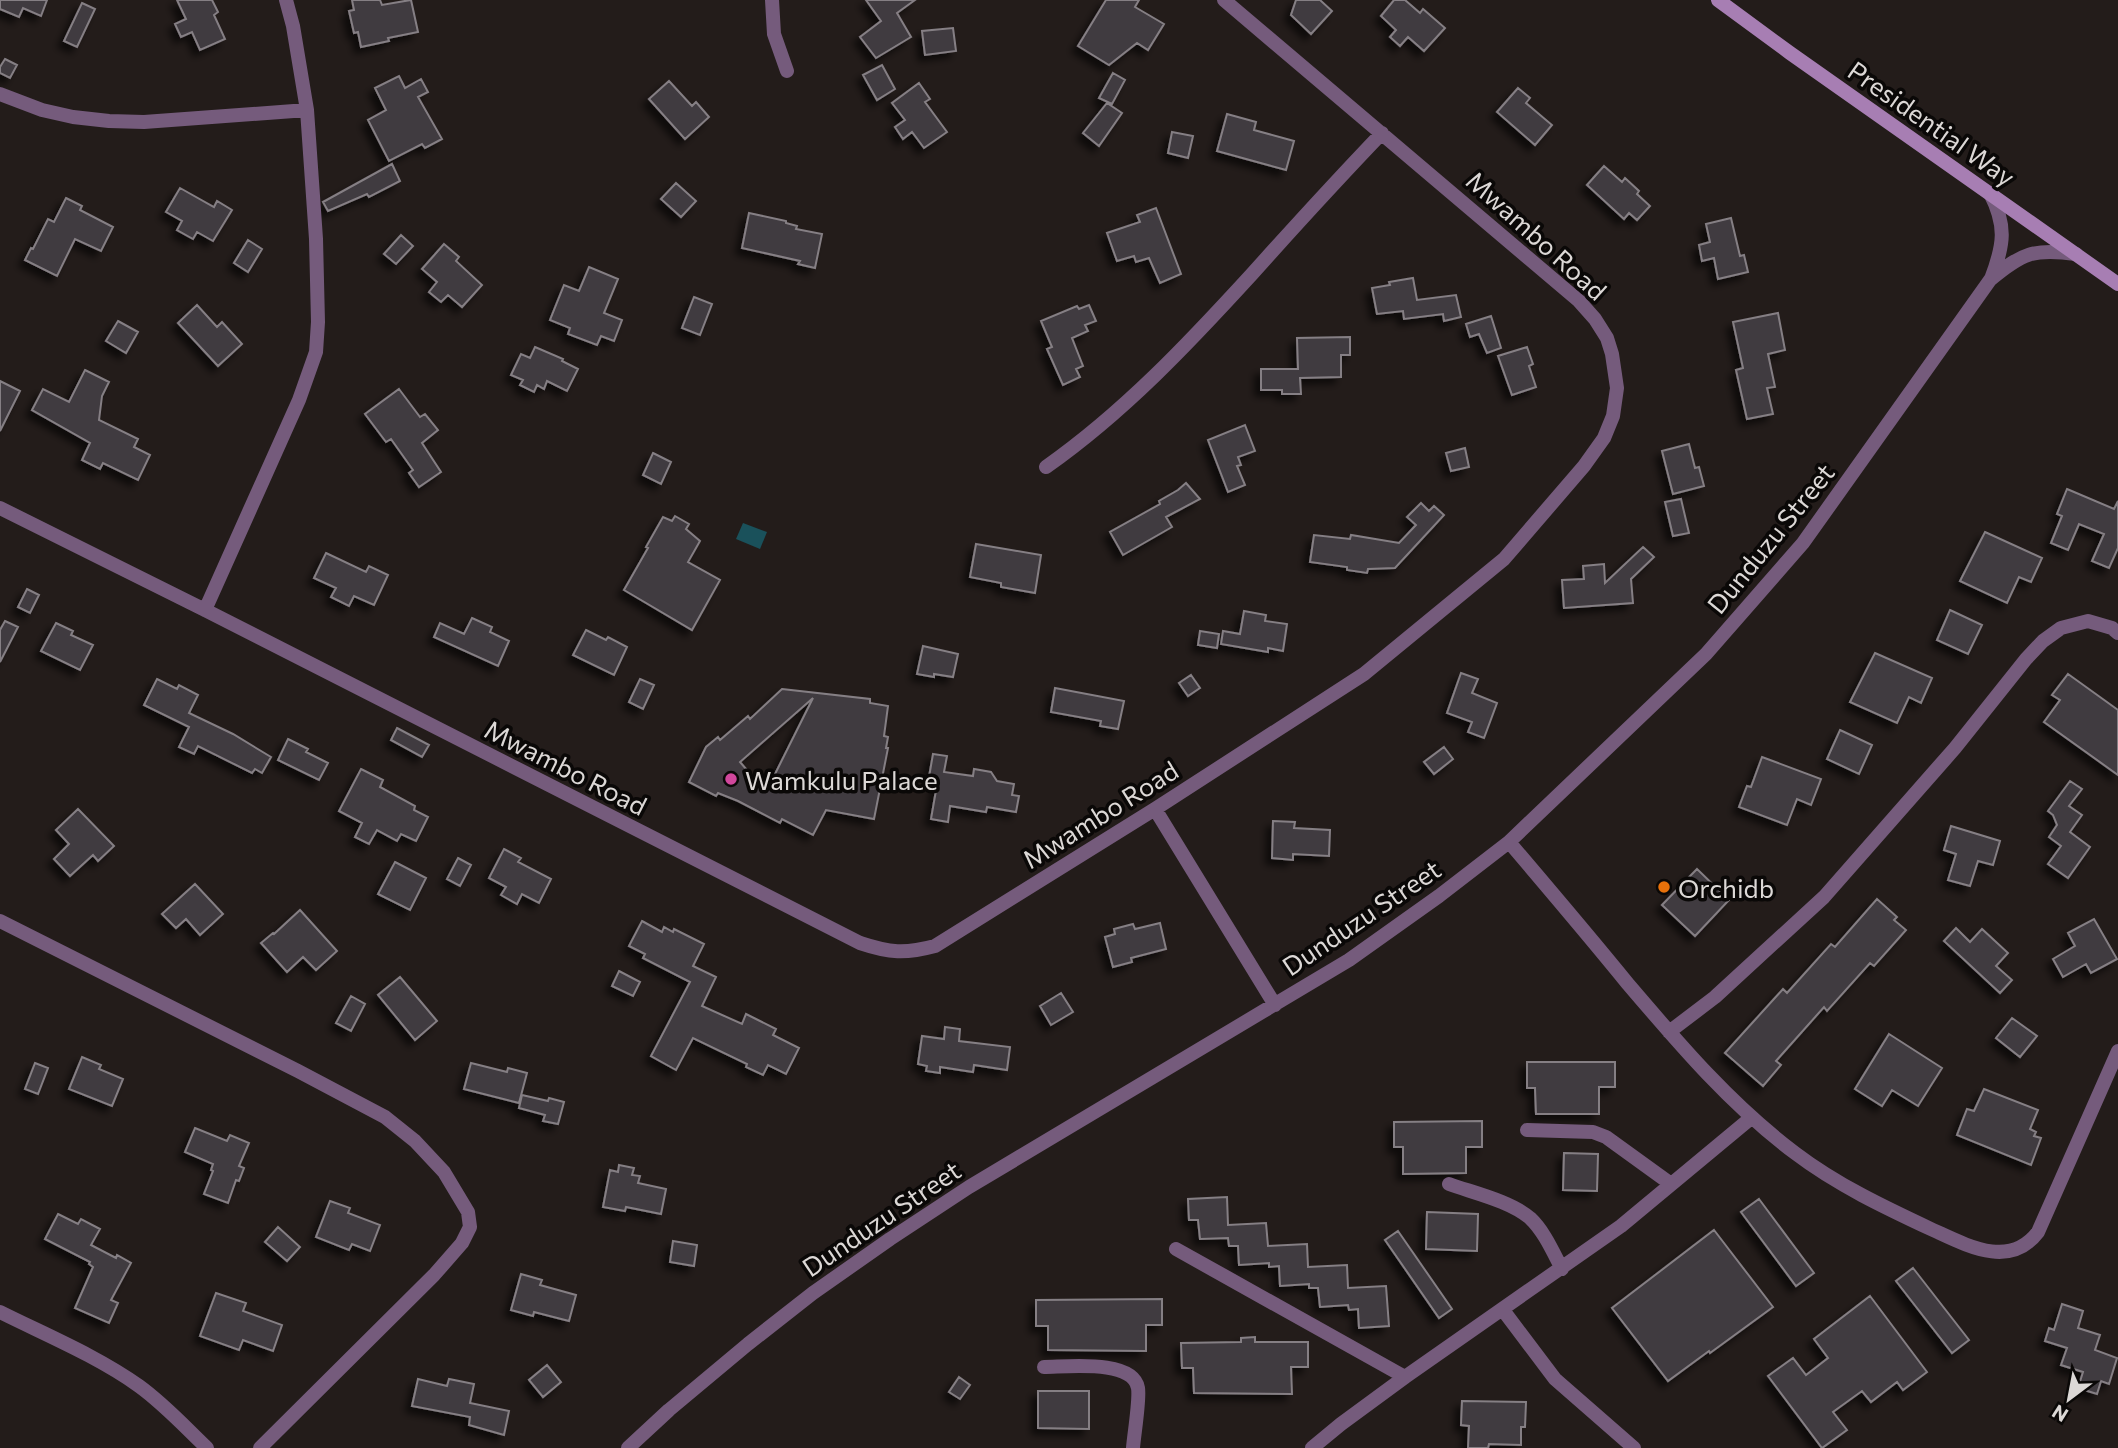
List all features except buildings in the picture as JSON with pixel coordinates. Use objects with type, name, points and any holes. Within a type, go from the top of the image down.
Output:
[{"type":"main road","name":"Presidential Way","points":[[1718,0],[1790,54],[2118,284]]},
{"type":"street","points":[[205,610],[299,400],[316,352],[316,239],[307,110],[286,0]]},
{"type":"street","points":[[772,0],[774,34],[787,71]]},
{"type":"street","name":"Mwambo Road","points":[[0,508],[860,943],[897,953],[935,946],[1155,809],[1364,674],[1504,559],[1584,466],[1604,438],[1613,416],[1617,388],[1612,354],[1607,338],[1578,300],[1224,0]]},
{"type":"street","points":[[0,94],[42,110],[109,121],[307,110]]},
{"type":"street","points":[[1046,467],[1082,442],[1188,344],[1382,132]]},
{"type":"street","name":"Dunduzu Street","points":[[628,1448],[748,1344],[813,1293],[890,1239],[969,1187],[1360,952],[1509,842],[1706,654],[1803,543],[1990,280],[2003,240],[1999,210],[1990,193]]},
{"type":"street","name":"Dunduzu Street","points":[[1990,280],[2013,262],[2038,251],[2077,254]]},
{"type":"street","points":[[1669,1032],[1715,997],[1824,897],[1955,748],[2043,641],[2061,628],[2088,621],[2118,632]]},
{"type":"street","points":[[1155,809],[1275,1005]]},
{"type":"street","points":[[1509,842],[1669,1032],[1708,1076],[1751,1118],[1797,1155],[1883,1207],[1982,1250],[2012,1252],[2023,1248],[2038,1232],[2118,1051]]},
{"type":"street","points":[[0,921],[385,1117],[415,1141],[444,1172],[468,1212],[470,1227],[462,1243],[448,1259],[260,1448]]},
{"type":"street","points":[[1312,1448],[1405,1377],[1621,1226],[1751,1118]]},
{"type":"street","points":[[1527,1130],[1593,1132],[1606,1137],[1671,1184]]},
{"type":"street","points":[[1449,1184],[1515,1208],[1531,1219],[1542,1232],[1562,1269]]},
{"type":"street","points":[[1176,1249],[1405,1377]]},
{"type":"street","points":[[1503,1310],[1555,1379],[1634,1448]]},
{"type":"street","points":[[0,1312],[106,1366],[139,1386],[207,1448]]},
{"type":"street","points":[[1044,1367],[1117,1368],[1131,1375],[1138,1388],[1132,1448]]},
{"type":"water","points":[[743,523],[767,532],[760,549],[736,539]]},
{"type":"place","name":"Wamkulu Palace","points":[[731,779]]},
{"type":"place","name":"Orchidb","points":[[1664,887]]}]
